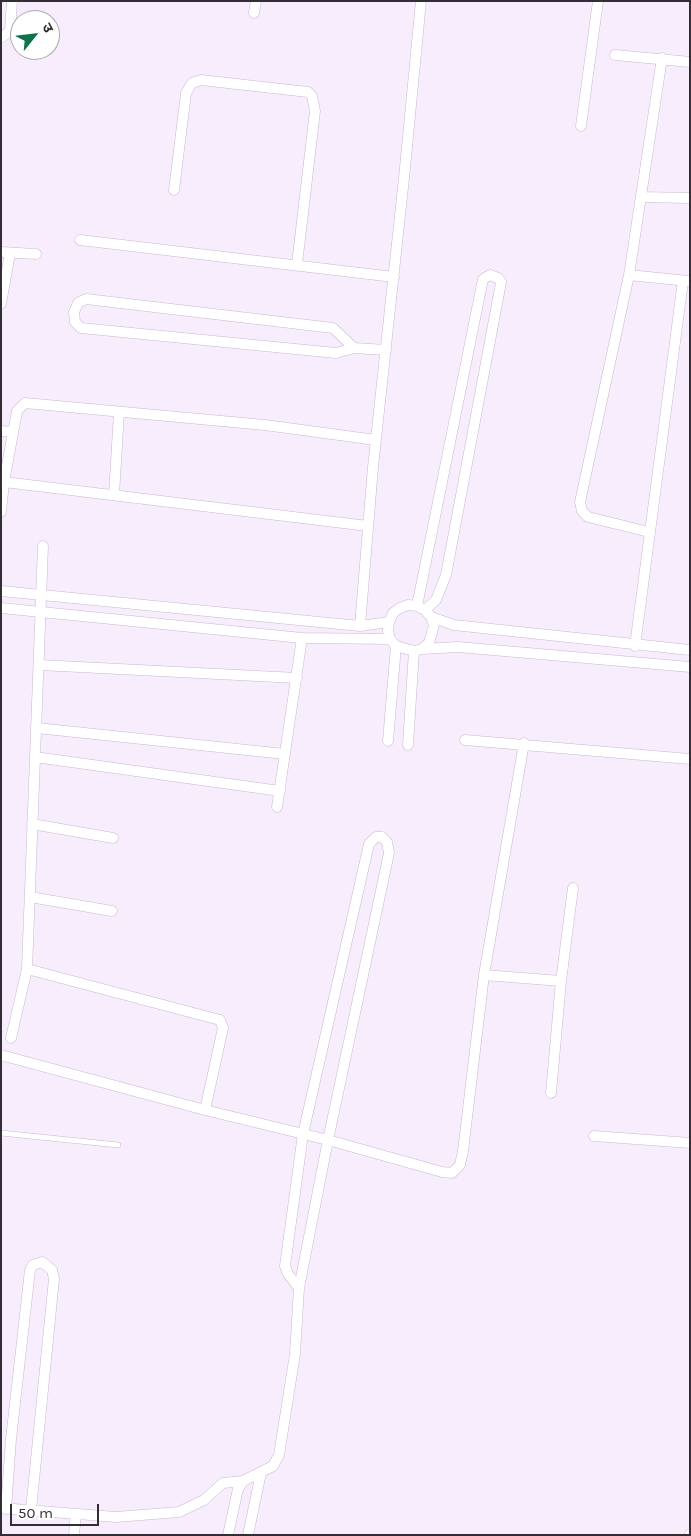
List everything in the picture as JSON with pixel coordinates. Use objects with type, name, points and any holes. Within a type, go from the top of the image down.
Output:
[{"type":"street","points":[[1,38],[10,32],[12,1]]},
{"type":"street","points":[[254,13],[256,1]]},
{"type":"street","points":[[360,626],[376,440],[421,1]]},
{"type":"street","points":[[582,126],[598,1]]},
{"type":"street","points":[[615,56],[662,58],[690,62]]},
{"type":"street","points":[[650,532],[588,517],[582,511],[580,502],[629,275],[662,58]]},
{"type":"street","points":[[174,190],[186,93],[192,83],[201,80],[308,92],[312,96],[315,111],[297,264]]},
{"type":"street","points":[[642,197],[690,198]]},
{"type":"street","points":[[80,240],[297,264],[394,277]]},
{"type":"street","points":[[1,304],[6,252],[36,254]]},
{"type":"street","points":[[418,650],[429,643],[433,635],[434,626],[425,611],[483,279],[490,275],[498,278],[501,282],[448,565],[443,588],[436,600],[425,611]]},
{"type":"street","points":[[629,275],[686,281],[650,532],[636,646]]},
{"type":"street","points":[[354,348],[333,328],[86,299],[78,303],[74,312],[75,322],[81,328],[336,353],[354,348],[386,350]]},
{"type":"street","points":[[1,512],[4,482],[17,411],[25,403],[265,425],[376,440]]},
{"type":"street","points":[[114,495],[119,412]]},
{"type":"street","points":[[1,431],[14,432]]},
{"type":"street","points":[[4,482],[368,526]]},
{"type":"street","points":[[11,1038],[27,969],[42,613],[43,546]]},
{"type":"street","points":[[1,591],[360,626],[388,622]]},
{"type":"street","points":[[388,741],[393,643],[388,631],[388,622],[400,608],[408,605],[454,625],[636,646],[690,650]]},
{"type":"street","points":[[1,608],[302,638],[393,643],[404,650],[458,647],[690,666]]},
{"type":"street","points":[[277,807],[302,638]]},
{"type":"street","points":[[408,745],[418,650]]},
{"type":"street","points":[[40,665],[296,678]]},
{"type":"street","points":[[37,728],[285,754]]},
{"type":"street","points":[[465,740],[524,743],[690,759]]},
{"type":"street","points":[[1,1055],[205,1110],[328,1140],[442,1172],[452,1173],[460,1165],[463,1151],[484,975],[524,743]]},
{"type":"street","points":[[35,757],[280,791]]},
{"type":"street","points":[[32,824],[113,838]]},
{"type":"street","points":[[31,1510],[54,1279],[52,1270],[42,1262],[33,1265],[30,1270],[4,1508],[116,1517],[179,1512],[204,1500],[223,1483],[242,1481],[274,1466],[279,1455],[295,1354],[299,1288],[328,1140],[389,852],[387,842],[382,837],[376,837],[369,844],[304,1134],[285,1266],[288,1274],[299,1288]]},
{"type":"street","points":[[551,1093],[561,981],[573,888]]},
{"type":"street","points":[[30,898],[112,912]]},
{"type":"street","points":[[27,969],[220,1020],[223,1028],[205,1110]]},
{"type":"street","points":[[484,975],[561,981]]},
{"type":"street","points":[[594,1136],[690,1144]]},
{"type":"street","points":[[248,1535],[261,1473]]},
{"type":"street","points":[[228,1535],[238,1489],[242,1481]]},
{"type":"street","points":[[74,1535],[76,1514]]},
{"type":"lane","points":[[1,1133],[118,1146]]}]
